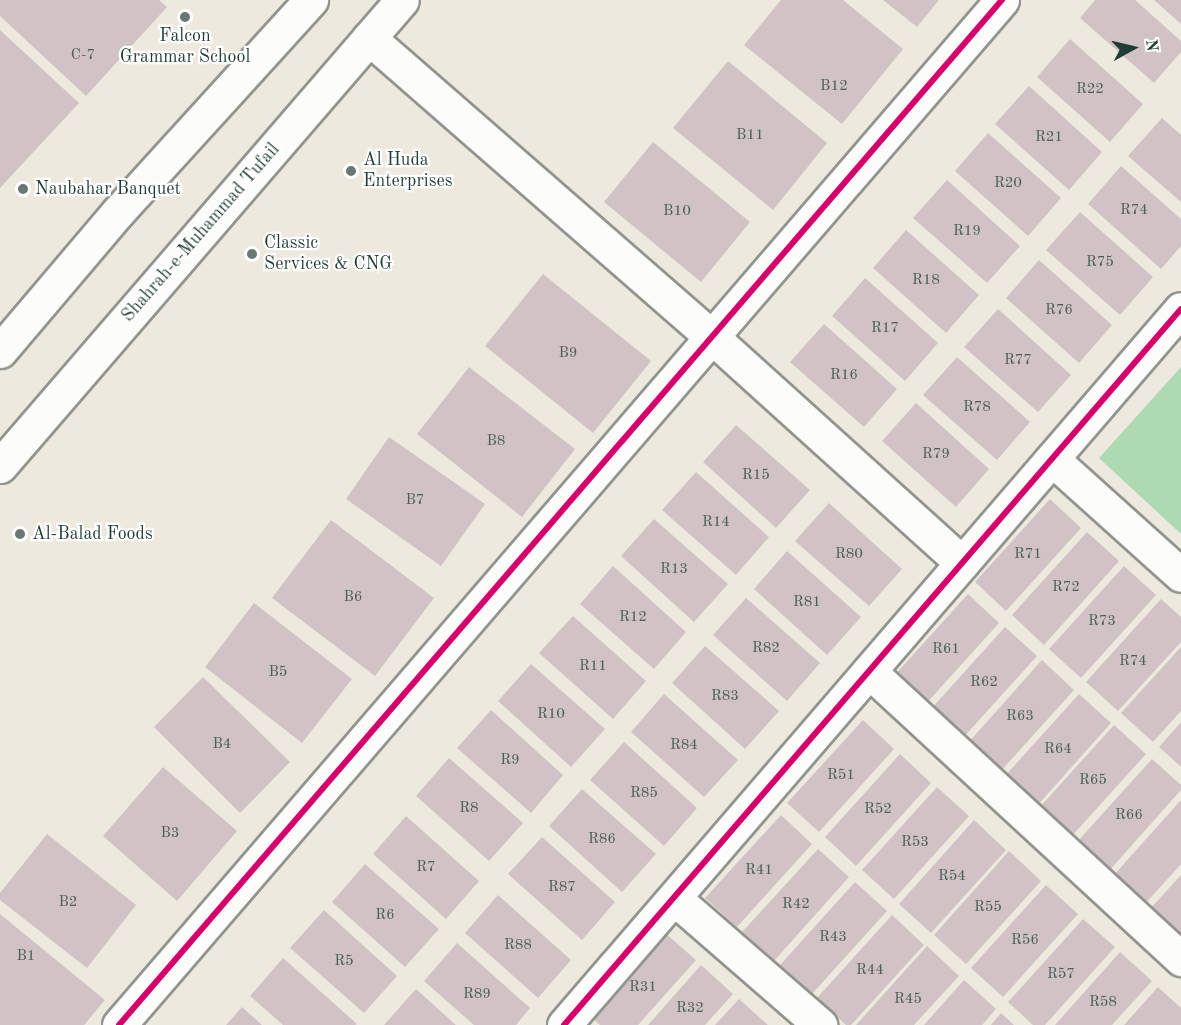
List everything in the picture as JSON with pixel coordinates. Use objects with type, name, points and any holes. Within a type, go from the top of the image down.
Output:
[{"type":"street","points":[[0,351],[118,212],[311,0]]},
{"type":"street","name":"Shahrah-e-Muhammad Tufail","points":[[0,466],[402,0]]},
{"type":"street","points":[[119,1025],[1002,0]]},
{"type":"street","points":[[369,38],[712,338],[962,563]]},
{"type":"street","points":[[564,1025],[1181,309]]},
{"type":"street","points":[[1052,459],[1181,575]]},
{"type":"street","points":[[869,670],[1181,959]]},
{"type":"street","points":[[674,898],[820,1025]]},
{"type":"green space","points":[[1181,367],[1181,534],[1099,458]]},
{"type":"building","points":[[0,0],[159,0],[167,7],[86,96],[0,16]]},
{"type":"building","points":[[781,0],[843,0],[903,49],[842,124],[744,45]]},
{"type":"building","points":[[883,0],[939,0],[917,27]]},
{"type":"building","points":[[1095,0],[1135,0],[1181,41],[1181,52],[1154,83],[1080,18]]},
{"type":"building","points":[[1154,0],[1181,0],[1181,24]]},
{"type":"building","points":[[0,30],[79,103],[0,188]]},
{"type":"building","points":[[1070,39],[1143,104],[1110,142],[1037,77]]},
{"type":"building","points":[[728,61],[827,143],[773,210],[673,128]]},
{"type":"building","points":[[1029,86],[1102,152],[1069,190],[995,124]]},
{"type":"building","points":[[1162,118],[1181,135],[1181,202],[1128,156]]},
{"type":"building","points":[[988,133],[1061,198],[1028,236],[955,171]]},
{"type":"building","points":[[653,142],[750,222],[701,282],[604,202]]},
{"type":"building","points":[[1121,166],[1181,219],[1181,246],[1161,269],[1088,204]]},
{"type":"building","points":[[947,180],[1020,246],[987,283],[913,218]]},
{"type":"building","points":[[1080,212],[1153,277],[1120,315],[1046,250]]},
{"type":"building","points":[[906,230],[979,295],[946,333],[873,268]]},
{"type":"building","points":[[1039,260],[1112,325],[1079,363],[1006,298]]},
{"type":"building","points":[[543,274],[651,361],[593,433],[485,346]]},
{"type":"building","points":[[865,278],[938,343],[905,381],[832,316]]},
{"type":"building","points":[[998,309],[1071,375],[1038,412],[964,347]]},
{"type":"building","points":[[824,324],[897,389],[864,427],[790,362]]},
{"type":"building","points":[[957,357],[1030,422],[997,460],[923,395]]},
{"type":"building","points":[[469,367],[575,449],[522,517],[417,434]]},
{"type":"building","points":[[916,403],[989,469],[956,507],[882,441]]},
{"type":"building","points":[[736,425],[810,490],[776,528],[703,462]]},
{"type":"building","points":[[389,437],[485,504],[441,566],[346,499]]},
{"type":"building","points":[[696,472],[769,537],[736,575],[662,510]]},
{"type":"building","points":[[1050,499],[1081,528],[1006,611],[975,582]]},
{"type":"building","points":[[829,503],[902,569],[869,606],[795,541]]},
{"type":"building","points":[[654,519],[728,584],[694,622],[621,556]]},
{"type":"building","points":[[331,520],[434,598],[375,676],[272,598]]},
{"type":"building","points":[[1087,532],[1119,561],[1044,645],[1012,615]]},
{"type":"building","points":[[787,551],[861,617],[827,655],[754,589]]},
{"type":"building","points":[[613,566],[686,632],[654,669],[580,604]]},
{"type":"building","points":[[1124,566],[1156,595],[1081,678],[1049,649]]},
{"type":"building","points":[[968,594],[999,623],[924,706],[893,677]]},
{"type":"building","points":[[746,598],[820,663],[787,701],[713,635]]},
{"type":"building","points":[[1161,599],[1181,617],[1181,642],[1118,711],[1086,682]]},
{"type":"building","points":[[254,603],[352,679],[302,743],[205,667]]},
{"type":"building","points":[[573,616],[646,681],[613,719],[539,653]]},
{"type":"building","points":[[1005,627],[1037,656],[962,739],[930,710]]},
{"type":"building","points":[[705,646],[779,711],[745,749],[672,683]]},
{"type":"building","points":[[1181,647],[1181,711],[1153,742],[1121,713]]},
{"type":"building","points":[[1042,660],[1074,690],[999,773],[967,744]]},
{"type":"building","points":[[531,664],[605,729],[571,767],[498,701]]},
{"type":"building","points":[[203,677],[290,762],[240,813],[154,727]]},
{"type":"building","points":[[664,694],[738,760],[704,797],[631,732]]},
{"type":"building","points":[[1079,694],[1111,723],[1036,807],[1004,777]]},
{"type":"building","points":[[491,710],[563,775],[531,813],[457,748]]},
{"type":"building","points":[[863,720],[894,749],[819,832],[787,803]]},
{"type":"building","points":[[1181,722],[1181,767],[1159,747]]},
{"type":"building","points":[[1114,725],[1146,754],[1071,837],[1039,808]]},
{"type":"building","points":[[624,742],[697,808],[664,846],[590,780]]},
{"type":"building","points":[[900,754],[931,783],[856,866],[825,837]]},
{"type":"building","points":[[449,758],[523,823],[489,861],[416,796]]},
{"type":"building","points":[[1152,759],[1181,785],[1181,790],[1109,871],[1077,842]]},
{"type":"building","points":[[163,767],[237,831],[177,901],[103,836]]},
{"type":"building","points":[[937,787],[969,816],[894,899],[862,870]]},
{"type":"building","points":[[582,789],[656,854],[622,892],[549,826]]},
{"type":"building","points":[[1181,800],[1181,864],[1145,904],[1113,876]]},
{"type":"building","points":[[781,815],[812,844],[737,927],[705,898]]},
{"type":"building","points":[[406,816],[479,881],[446,919],[373,854]]},
{"type":"building","points":[[974,820],[1006,850],[931,933],[899,904]]},
{"type":"building","points":[[47,834],[136,905],[87,968],[0,900],[0,893]]},
{"type":"building","points":[[542,837],[615,902],[582,940],[508,874]]},
{"type":"building","points":[[818,849],[849,877],[774,961],[742,932]]},
{"type":"building","points":[[1009,851],[1041,881],[966,964],[934,935]]},
{"type":"building","points":[[365,864],[439,929],[405,967],[332,902]]},
{"type":"building","points":[[1181,875],[1181,937],[1150,909]]},
{"type":"building","points":[[855,882],[887,911],[812,994],[780,965]]},
{"type":"building","points":[[1046,885],[1078,914],[1003,997],[971,968]]},
{"type":"building","points":[[498,895],[571,960],[538,998],[465,933]]},
{"type":"building","points":[[324,910],[397,976],[364,1013],[290,948]]},
{"type":"building","points":[[0,914],[105,1000],[84,1025],[0,1025]]},
{"type":"building","points":[[892,915],[924,945],[851,1025],[846,1025],[817,998]]},
{"type":"building","points":[[1083,919],[1115,947],[1045,1025],[1033,1025],[1008,1002]]},
{"type":"building","points":[[664,932],[696,960],[638,1025],[600,1025],[589,1015]]},
{"type":"building","points":[[457,943],[530,1008],[516,1025],[474,1025],[424,981]]},
{"type":"building","points":[[927,946],[959,976],[914,1025],[856,1025]]},
{"type":"building","points":[[1120,952],[1152,981],[1112,1025],[1055,1025]]},
{"type":"building","points":[[283,958],[357,1024],[283,1025],[250,996]]},
{"type":"building","points":[[701,965],[733,994],[705,1025],[648,1025]]},
{"type":"building","points":[[964,980],[996,1009],[982,1025],[924,1025]]},
{"type":"building","points":[[1158,987],[1181,1008],[1181,1025],[1124,1025]]},
{"type":"building","points":[[416,989],[456,1025],[384,1025]]},
{"type":"building","points":[[739,999],[768,1025],[715,1025]]},
{"type":"building","points":[[242,1007],[262,1025],[226,1025]]},
{"type":"building","points":[[1001,1013],[1014,1025],[991,1025]]},
{"type":"cycle path","points":[[119,1025],[1002,0]]},
{"type":"cycle path","points":[[564,1025],[1181,309]]},
{"type":"place","name":"Falcon Grammar School","points":[[185,17]]},
{"type":"place","name":"Al Huda Enterprises","points":[[351,171]]},
{"type":"place","name":"Naubahar Banquet","points":[[23,189]]},
{"type":"place","name":"Classic Services & CNG","points":[[252,254]]},
{"type":"place","name":"Al-Balad Foods","points":[[20,534]]}]
